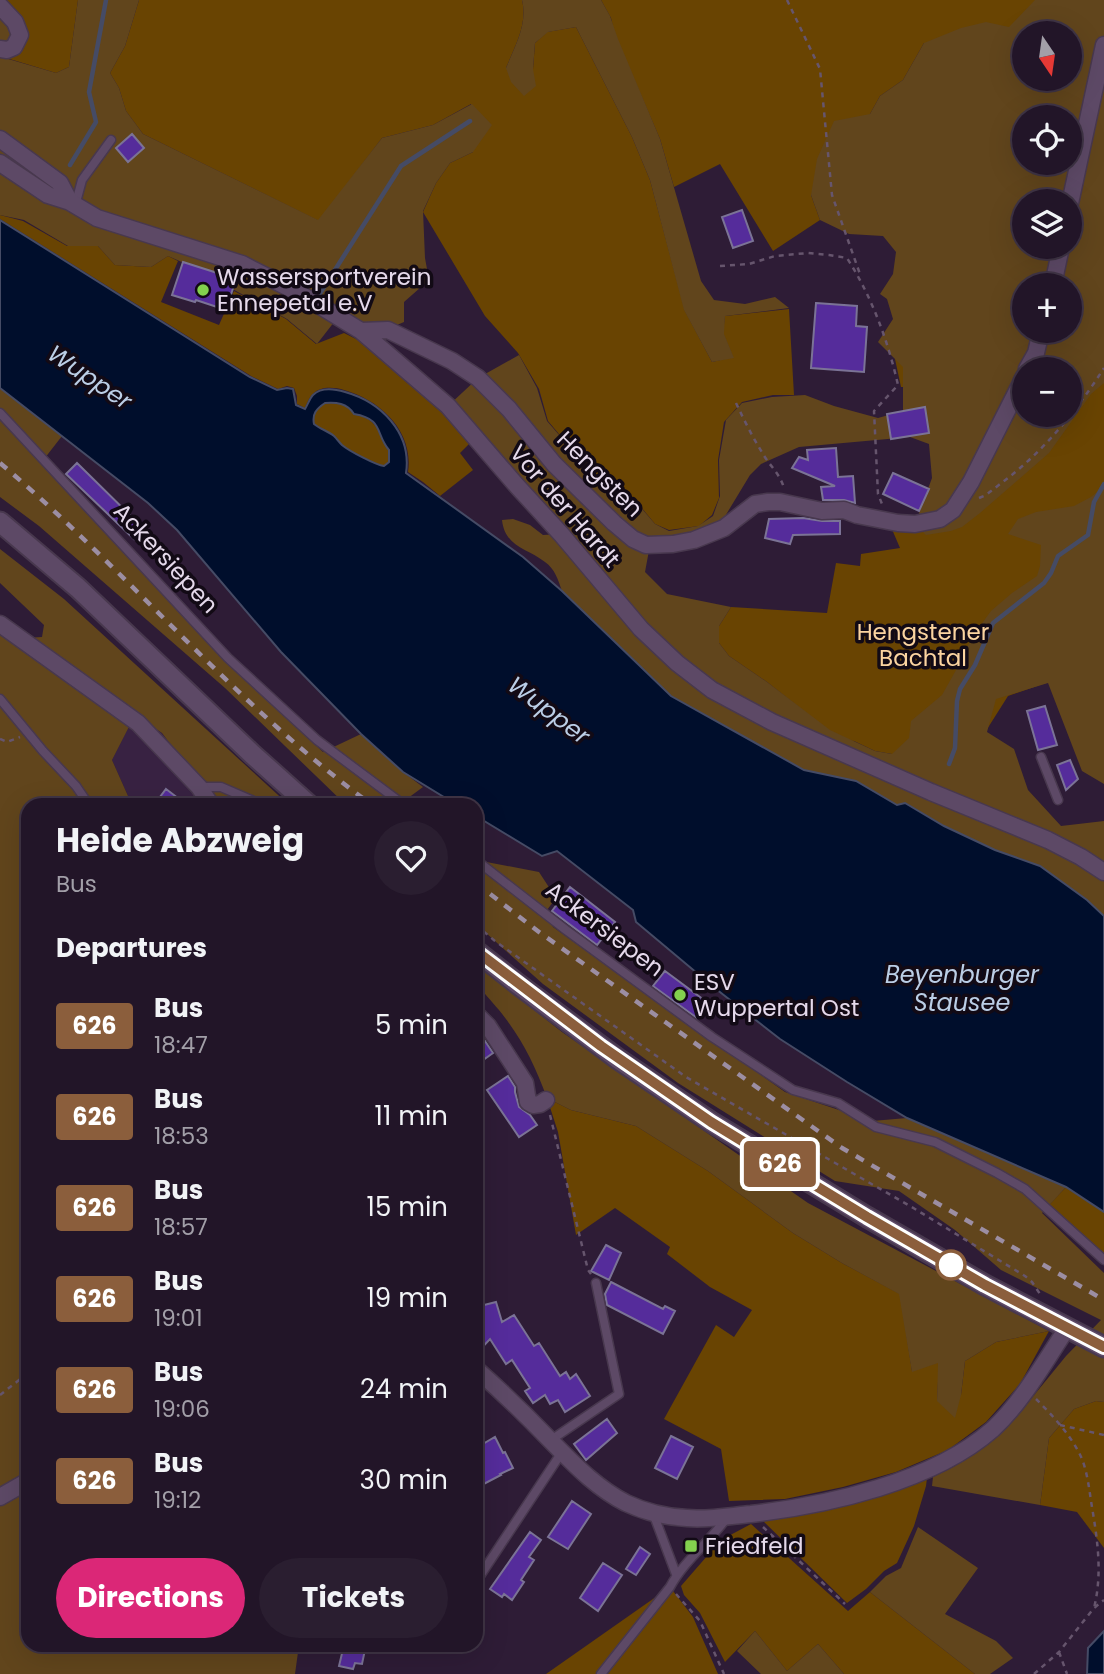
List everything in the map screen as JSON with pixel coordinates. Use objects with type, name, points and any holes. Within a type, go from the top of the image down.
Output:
[{"type":"main road","points":[[0,522],[78,588],[301,798]]},
{"type":"main road","points":[[483,957],[618,1059],[711,1122],[985,1285],[1104,1347]]},
{"type":"street","points":[[0,6],[15,22],[20,35],[14,47],[0,49]]},
{"type":"street","points":[[1073,189],[1104,45]]},
{"type":"street","points":[[0,139],[60,183],[73,204]]},
{"type":"street","name":"Vor der Hardt","points":[[0,163],[48,195],[73,204],[97,218],[242,264],[299,293],[361,331],[448,406],[641,629],[677,663],[712,690],[772,722],[1048,841],[1104,872]]},
{"type":"street","name":"Hengsten","points":[[361,331],[388,330],[452,361],[478,379],[509,409],[554,464],[614,523],[641,544],[673,544],[694,540],[724,528],[755,504],[768,502],[822,511],[844,510],[890,522],[915,524],[940,519],[953,510]]},
{"type":"street","points":[[953,510],[977,471],[1012,401]]},
{"type":"street","points":[[0,624],[138,723],[206,798]]},
{"type":"street","points":[[483,1021],[525,1083],[528,1102],[533,1105],[546,1100]]},
{"type":"street","points":[[483,1376],[601,1489],[653,1513],[685,1518],[728,1516],[806,1505],[853,1494],[887,1485],[952,1458],[992,1430],[1014,1406],[1068,1327]]},
{"type":"street","points":[[0,1497],[21,1485]]},
{"type":"lane","points":[[73,204],[82,180],[111,140]]},
{"type":"lane","name":"Ackersiepen","points":[[0,413],[228,659],[317,740],[395,798]]},
{"type":"lane","points":[[0,699],[84,798]]},
{"type":"lane","points":[[1041,757],[1058,800]]},
{"type":"lane","points":[[198,787],[221,787],[247,798]]},
{"type":"lane","name":"Ackersiepen","points":[[483,865],[712,1037],[793,1090],[838,1103],[876,1127],[935,1142],[997,1173],[1025,1189],[1104,1260]]},
{"type":"lane","points":[[483,1571],[556,1446],[619,1394],[596,1283]]},
{"type":"lane","points":[[653,1513],[676,1574]]},
{"type":"lane","points":[[601,1674],[670,1587],[676,1574],[728,1516]]},
{"type":"path","points":[[787,0],[820,69],[832,195],[891,356],[898,385],[874,411],[878,494],[890,522]]},
{"type":"path","points":[[720,266],[749,264],[775,256],[808,253],[829,255],[847,258],[863,283]]},
{"type":"path","points":[[953,510],[986,495],[1022,467],[1059,429],[1104,368]]},
{"type":"path","points":[[736,403],[765,457],[782,481],[788,504]]},
{"type":"path","points":[[0,739],[7,742],[29,734]]},
{"type":"path","points":[[483,931],[686,1077],[1025,1276],[1044,1299]]},
{"type":"path","points":[[546,1100],[588,1270],[596,1283]]},
{"type":"path","points":[[0,1395],[21,1378]]},
{"type":"path","points":[[1027,1389],[1060,1425],[1082,1460],[1100,1563],[1098,1594],[1094,1608]]},
{"type":"path","points":[[1060,1425],[1104,1435]]},
{"type":"path","points":[[749,1514],[845,1604]]},
{"type":"path","points":[[670,1587],[700,1621],[724,1674]]},
{"type":"path","points":[[1034,1674],[1059,1652],[1094,1608],[1104,1600]]},
{"type":"path","points":[[1059,1652],[1067,1674]]},
{"type":"shaded area","points":[[78,0],[139,0],[125,46],[110,73],[119,88],[126,111],[143,134],[318,220],[382,138],[433,125],[472,104],[492,125],[473,152],[450,163],[436,183],[423,211],[429,280],[404,302],[404,322],[383,331],[338,317],[317,344],[287,319],[168,256],[151,267],[115,265],[98,246],[68,246],[24,220],[0,215],[0,11],[14,27],[5,58],[56,73],[69,67]]},
{"type":"shaded area","points":[[522,0],[601,0],[660,139],[701,281],[714,300],[745,304],[775,297],[789,308],[725,316],[724,334],[734,358],[712,362],[684,310],[650,180],[632,137],[576,27],[548,32],[535,43],[533,69],[536,86],[524,96],[511,82],[506,68],[522,26]]},
{"type":"shaded area","points":[[1035,0],[1104,0],[1104,383],[1082,407],[1082,357],[1012,357],[1012,427],[1068,427],[1049,453],[962,527],[926,535],[915,524],[932,478],[929,444],[910,437],[799,447],[761,464],[750,475],[724,518],[701,532],[650,545],[645,572],[667,594],[731,607],[719,626],[719,643],[729,656],[830,730],[875,751],[892,754],[909,738],[911,721],[942,695],[972,637],[991,611],[1037,576],[1041,545],[1008,534],[1018,519],[1036,512],[1074,506],[1104,486],[1104,784],[1082,771],[1048,683],[996,699],[987,732],[1014,749],[1028,790],[1061,826],[1104,821],[1104,916],[1087,900],[1040,866],[995,850],[944,826],[906,803],[897,805],[856,781],[804,770],[671,696],[562,591],[556,575],[548,565],[507,536],[502,520],[513,519],[530,525],[543,535],[560,534],[448,406],[478,378],[519,355],[537,388],[547,421],[592,469],[605,489],[623,500],[637,503],[655,524],[669,531],[698,526],[713,516],[720,496],[719,460],[726,420],[742,403],[772,397],[805,395],[878,418],[903,411],[903,367],[878,342],[893,319],[887,299],[880,294],[893,274],[896,252],[883,236],[849,234],[820,220],[811,195],[817,159],[834,121],[870,114],[880,96],[903,80],[924,43],[961,28],[986,22],[1009,27],[1012,24],[1012,91],[1082,91],[1082,21],[1015,21]]},
{"type":"shaded area","points":[[0,388],[62,436],[41,463],[217,652],[323,752],[361,734],[423,787],[408,798],[339,798],[225,688],[39,526],[0,497]]},
{"type":"shaded area","points":[[0,549],[64,599],[281,798],[211,798],[162,733],[135,715],[112,760],[129,798],[21,798],[21,1652],[298,1652],[295,1674],[0,1674],[0,630],[25,638],[42,637],[44,625],[0,583]]},
{"type":"shaded area","points":[[135,714],[162,733],[211,798],[129,798],[112,760]]},
{"type":"shaded area","points":[[483,861],[539,872],[556,898],[547,910],[553,927],[785,1092],[872,1121],[907,1118],[1066,1187],[1042,1213],[1104,1273],[1104,1402],[1096,1401],[1074,1409],[1049,1438],[1040,1505],[932,1486],[933,1477],[955,1466],[997,1436],[1101,1320],[1001,1270],[955,1230],[899,1191],[835,1181],[678,1083],[543,984],[483,930]]},
{"type":"shaded area","points":[[483,970],[562,1032],[808,1203],[1049,1331],[996,1342],[965,1361],[955,1418],[937,1401],[938,1363],[912,1372],[899,1294],[793,1233],[708,1171],[636,1126],[571,1110],[547,1098],[521,1041],[485,994]]},
{"type":"shaded area","points":[[918,1527],[978,1568],[945,1614],[996,1641],[1013,1658],[990,1674],[975,1674],[870,1592],[886,1576],[901,1568]]},
{"type":"shaded area","points":[[755,1631],[787,1671],[818,1644],[844,1674],[761,1674],[737,1651]]},
{"type":"green space","points":[[0,0],[78,0],[69,67],[56,73],[3,57]]},
{"type":"green space","points":[[139,0],[522,0],[522,26],[506,68],[533,69],[535,43],[547,32],[576,27],[632,137],[650,180],[685,311],[712,362],[733,357],[723,333],[725,316],[789,309],[794,395],[773,395],[742,402],[724,422],[718,460],[719,498],[712,515],[699,526],[669,530],[655,524],[636,501],[623,499],[606,488],[548,421],[539,389],[518,353],[485,316],[423,212],[436,183],[450,163],[473,152],[471,104],[433,125],[382,138],[319,221],[143,134],[126,111],[119,88],[110,73],[125,46]]},
{"type":"green space","name":"Hengstener Bachtal","points":[[601,0],[1104,0],[1104,663],[1008,696],[953,783],[892,754],[843,740],[809,718],[809,715],[767,682],[729,656],[719,643],[719,626],[731,607],[827,613],[836,563],[860,566],[861,554],[900,548],[891,527],[948,519],[935,438],[915,387],[901,387],[895,359],[949,171],[924,43],[903,80],[880,96],[811,195],[820,220],[773,251],[720,164],[674,187],[660,139],[615,35],[611,18]]},
{"type":"green space","points":[[0,215],[23,221],[67,246],[98,246],[115,265],[151,267],[168,256],[178,261],[161,302],[219,325],[234,291],[286,319],[316,344],[344,333],[370,346],[444,412],[471,442],[460,453],[473,470],[440,496],[408,472],[406,443],[400,431],[392,419],[370,401],[344,390],[327,388],[313,394],[305,408],[297,404],[294,388],[287,386],[278,389],[251,376],[0,219]]},
{"type":"green space","points":[[324,403],[345,405],[354,414],[372,422],[387,446],[389,462],[384,466],[364,458],[314,424],[315,412]]},
{"type":"green space","points":[[547,1098],[571,1110],[636,1126],[708,1171],[793,1233],[900,1294],[912,1371],[939,1362],[937,1401],[961,1395],[965,1361],[996,1342],[1049,1331],[1020,1384],[986,1422],[948,1450],[896,1472],[843,1487],[785,1499],[729,1501],[721,1449],[664,1419],[716,1325],[734,1337],[752,1310],[710,1287],[667,1254],[670,1247],[615,1208],[576,1235],[558,1132]]},
{"type":"green space","points":[[1066,1187],[1104,1212],[1104,1257],[1049,1205]]},
{"type":"green space","points":[[1096,1401],[1104,1402],[1104,1548],[1077,1512],[1040,1505],[1049,1438],[1074,1409]]},
{"type":"green space","points":[[927,1478],[914,1526],[897,1563],[847,1603],[761,1519]]},
{"type":"green space","points":[[751,1524],[848,1611],[870,1592],[975,1674],[844,1674],[818,1644],[787,1671],[755,1631],[725,1662],[700,1613],[684,1595],[681,1586],[721,1540]]},
{"type":"green space","points":[[670,1587],[693,1617],[718,1674],[546,1674]]},
{"type":"water","name":"Beyenburger Stausee","points":[[0,220],[250,377],[277,390],[293,389],[296,405],[305,409],[313,395],[328,389],[345,392],[371,403],[382,411],[399,432],[407,458],[406,473],[523,557],[671,696],[804,770],[856,781],[897,805],[905,803],[944,826],[995,850],[1040,866],[1087,900],[1104,916],[1104,1212],[1066,1187],[907,1118],[847,1082],[780,1039],[716,989],[636,922],[633,910],[557,851],[542,856],[483,820],[483,798],[446,798],[403,772],[361,734],[281,652],[177,530],[148,503],[0,388]],"holes":[[[325,403],[337,403],[375,423],[389,450],[389,462],[384,466],[345,448],[334,436],[314,424],[317,410]]]},
{"type":"water","points":[[1104,1631],[1104,1674],[1087,1674],[1088,1648]]},
{"type":"building","points":[[132,134],[144,148],[128,162],[116,148]]},
{"type":"building","points":[[742,210],[753,241],[733,248],[722,217]]},
{"type":"building","name":"Wassersportverein Ennepetal e.V","points":[[183,262],[236,279],[226,310],[172,295]]},
{"type":"building","points":[[816,303],[857,306],[856,326],[867,327],[864,372],[811,368]]},
{"type":"building","points":[[925,407],[929,433],[891,439],[887,414]]},
{"type":"building","points":[[836,448],[838,477],[853,476],[855,503],[823,500],[821,487],[835,486],[792,468],[799,457],[808,460],[807,450]]},
{"type":"building","points":[[77,463],[144,529],[134,539],[66,474]]},
{"type":"building","points":[[893,473],[929,489],[919,511],[883,494]]},
{"type":"building","points":[[769,519],[840,521],[840,534],[793,535],[790,544],[765,538]]},
{"type":"building","points":[[1045,706],[1057,745],[1038,750],[1027,711]]},
{"type":"building","points":[[1070,760],[1078,779],[1066,790],[1057,765]]},
{"type":"building","points":[[166,789],[178,798],[159,798]]},
{"type":"building","points":[[570,887],[615,922],[597,945],[552,911]]},
{"type":"building","name":"ESV Wuppertal Ost","points":[[665,971],[708,1003],[697,1018],[653,986]]},
{"type":"building","points":[[485,1041],[493,1053],[483,1060]]},
{"type":"building","points":[[508,1076],[515,1087],[519,1107],[530,1115],[537,1125],[519,1137],[487,1090]]},
{"type":"building","points":[[606,1245],[621,1253],[609,1280],[591,1271]]},
{"type":"building","points":[[611,1282],[663,1309],[665,1306],[675,1311],[663,1334],[607,1305],[605,1294]]},
{"type":"building","points":[[496,1302],[502,1322],[514,1315],[534,1346],[539,1343],[560,1376],[566,1372],[570,1379],[576,1374],[590,1396],[565,1412],[558,1400],[550,1404],[545,1395],[533,1403],[525,1391],[530,1388],[512,1360],[506,1364],[490,1339],[483,1346],[483,1305]]},
{"type":"building","points":[[607,1419],[617,1433],[586,1460],[574,1444]]},
{"type":"building","points":[[671,1436],[693,1447],[677,1479],[655,1468]]},
{"type":"building","points":[[495,1437],[513,1468],[483,1484],[483,1444]]},
{"type":"building","points":[[572,1501],[591,1514],[568,1549],[548,1537]]},
{"type":"building","points":[[530,1532],[541,1540],[529,1557],[534,1560],[512,1600],[504,1594],[502,1597],[490,1589]]},
{"type":"building","points":[[640,1547],[650,1554],[636,1575],[626,1569]]},
{"type":"building","points":[[603,1563],[622,1575],[598,1611],[580,1598]]},
{"type":"building","points":[[342,1652],[365,1652],[362,1664],[355,1663],[353,1669],[339,1666]]},
{"type":"waterway","points":[[70,165],[96,122],[89,92],[106,0]]},
{"type":"waterway","points":[[319,295],[401,166],[470,121]]},
{"type":"waterway","points":[[949,764],[955,748],[960,689],[975,665],[993,623],[1044,583],[1058,556],[1088,535],[1094,502],[1104,484]]},
{"type":"railway","points":[[0,463],[93,548],[274,725],[363,798]]},
{"type":"railway","points":[[483,888],[539,932],[842,1148],[1104,1300]]},
{"type":"bus line","name":"626","points":[[483,957],[601,1046],[711,1122],[985,1285],[1104,1347]]},
{"type":"place","name":"Wassersportverein Ennepetal e.V","points":[[203,290]]},
{"type":"place","name":"ESV Wuppertal Ost","points":[[680,995]]},
{"type":"place","name":"Friedfeld","points":[[691,1546]]},
{"type":"water label","name":"Wupper","points":[[90,377]]},
{"type":"water label","name":"Wupper","points":[[549,710]]}]
